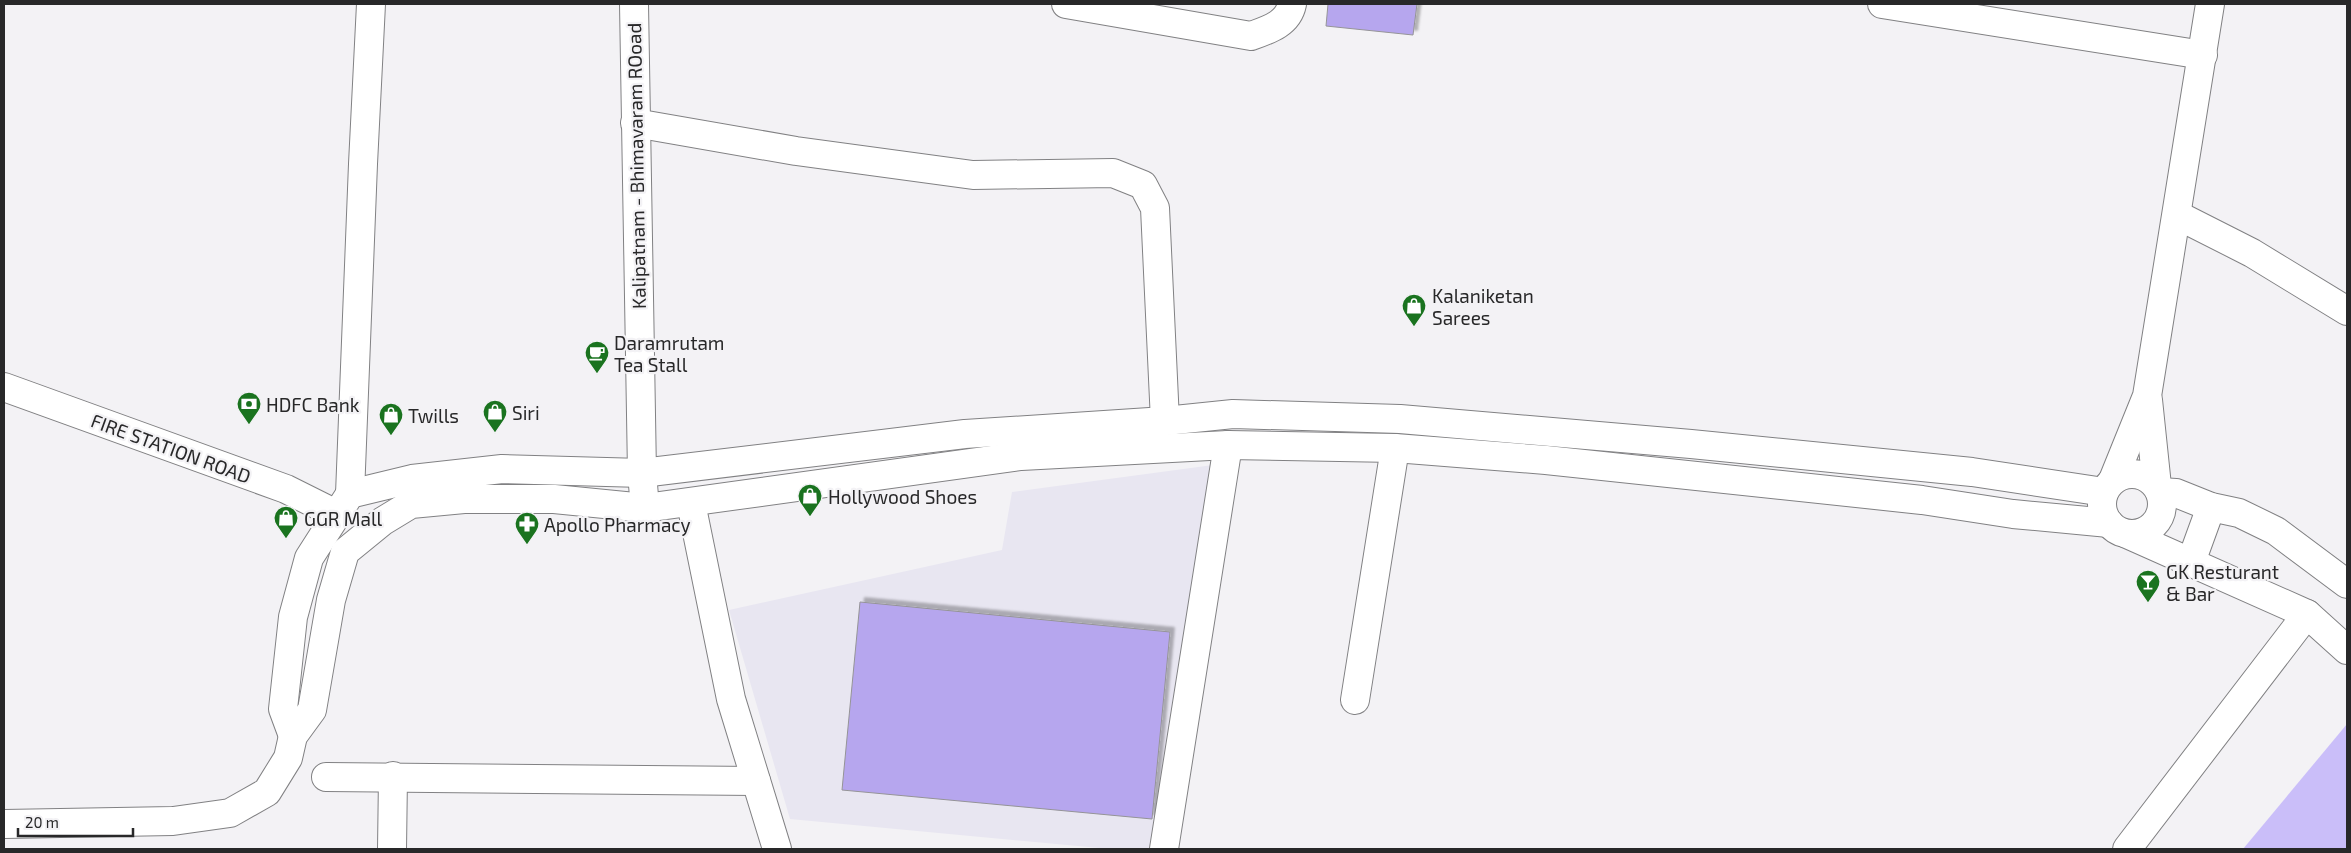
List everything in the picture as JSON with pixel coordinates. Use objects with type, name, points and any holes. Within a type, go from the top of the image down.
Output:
[{"type":"main road","points":[[293,736],[284,709],[293,617],[309,558],[343,504],[371,4]]},
{"type":"main road","name":"Kalipatnam - Bhimavaram ROoad","points":[[634,4],[642,473],[645,508]]},
{"type":"main road","points":[[1066,4],[1251,36],[1275,28],[1291,11],[1292,4]]},
{"type":"main road","points":[[1882,4],[2203,55]]},
{"type":"main road","points":[[2210,4],[2148,396],[2109,486],[2102,508],[2118,528],[2307,614],[2343,646]]},
{"type":"main road","points":[[635,123],[786,149],[973,175],[1113,173],[1143,186],[1155,208],[1165,421]]},
{"type":"main road","points":[[2177,215],[2252,253],[2347,312]]},
{"type":"main road","name":"FIRE STATION ROAD","points":[[4,387],[286,489],[343,504]]},
{"type":"main road","points":[[4,824],[173,821],[230,813],[267,792],[288,758],[293,736],[312,710],[331,600],[345,552],[383,520],[411,504],[464,499],[554,499],[645,508],[1020,456],[1228,446],[1395,448],[1546,460],[1922,500],[2143,532],[2156,522],[2162,508],[2148,396]]},
{"type":"main road","points":[[343,504],[412,479],[502,469],[642,473],[964,434],[1165,421],[1233,414],[1400,418],[1700,445],[2109,486],[2128,474],[2144,476],[2159,489],[2176,493],[2211,507],[2240,513],[2276,531],[2347,584]]},
{"type":"main road","points":[[1164,849],[1228,446]]},
{"type":"main road","points":[[1355,700],[1395,448]]},
{"type":"main road","points":[[2012,514],[2019,478]]},
{"type":"main road","points":[[691,503],[731,699],[777,849]]},
{"type":"main road","points":[[2191,562],[2211,507]]},
{"type":"main road","points":[[2127,849],[2307,614]]},
{"type":"main road","points":[[284,709],[312,710]]},
{"type":"main road","points":[[326,777],[393,776],[756,781]]},
{"type":"main road","points":[[392,849],[393,776]]},
{"type":"shaded area","points":[[1213,465],[1150,849],[1110,849],[790,819],[729,610],[1002,550],[1012,492]]},
{"type":"shaded area","points":[[2347,724],[2347,849],[2243,849]]},
{"type":"building","points":[[1328,4],[1417,4],[1413,35],[1326,26]]},
{"type":"building","points":[[860,602],[1170,632],[1152,819],[842,790]]},
{"type":"place","name":"Kalaniketan Sarees","points":[[1414,327]]},
{"type":"place","name":"Daramrutam Tea Stall","points":[[597,374]]},
{"type":"place","name":"HDFC Bank","points":[[249,425]]},
{"type":"place","name":"Siri","points":[[495,433]]},
{"type":"place","name":"Twills","points":[[391,436]]},
{"type":"place","name":"Hollywood Shoes","points":[[810,517]]},
{"type":"place","name":"GGR Mall","points":[[286,539]]},
{"type":"place","name":"Apollo Pharmacy","points":[[527,545]]},
{"type":"place","name":"GK Resturant & Bar","points":[[2148,603]]}]
